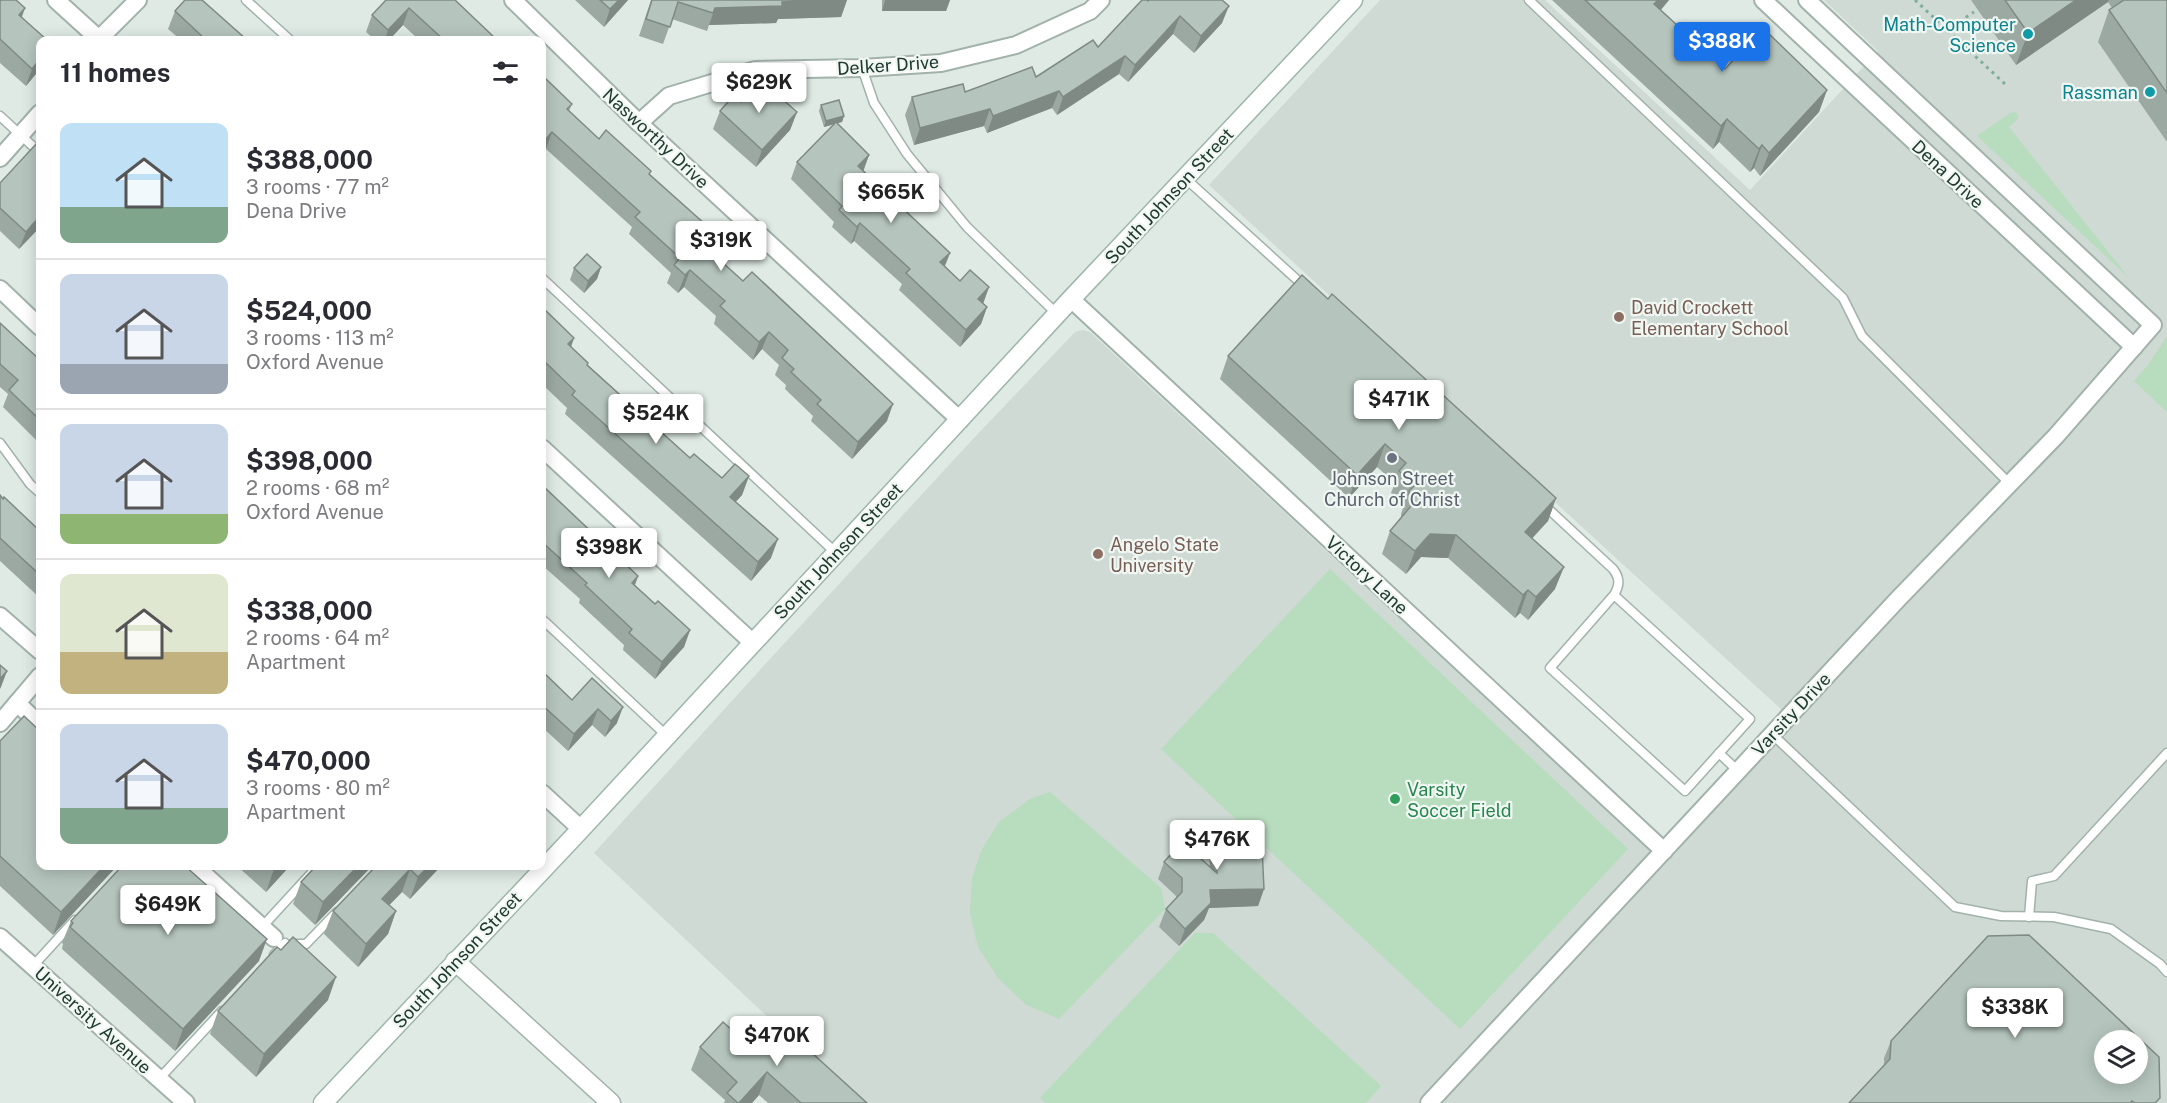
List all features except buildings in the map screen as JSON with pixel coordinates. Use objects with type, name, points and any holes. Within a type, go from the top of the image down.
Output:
[{"type":"main road","name":"South Johnson Street","points":[[546,866],[1071,299],[1353,0]]},
{"type":"main road","name":"South Johnson Street","points":[[323,1103],[542,870]]},
{"type":"main road","points":[[455,961],[611,1103]]},
{"type":"street","points":[[56,0],[95,36]]},
{"type":"street","points":[[103,36],[138,0]]},
{"type":"street","name":"Nasworthy Drive","points":[[513,0],[639,123],[960,420]]},
{"type":"street","name":"Dena Drive","points":[[1763,0],[2134,347]]},
{"type":"street","name":"Dena Drive","points":[[1807,0],[2153,325]]},
{"type":"street","name":"Delker Drive","points":[[639,123],[669,96],[755,70],[862,68],[941,63],[1016,45],[1092,4]]},
{"type":"street","points":[[0,158],[36,118]]},
{"type":"street","points":[[0,289],[36,323]]},
{"type":"street","name":"Victory Lane","points":[[1071,299],[1664,851]]},
{"type":"street","name":"Varsity Drive","points":[[1429,1103],[1942,552],[2056,436],[2153,325]]},
{"type":"street","points":[[546,452],[753,643]]},
{"type":"street","points":[[0,616],[36,648]]},
{"type":"street","points":[[0,723],[36,681]]},
{"type":"street","points":[[17,703],[36,720]]},
{"type":"street","points":[[546,797],[581,829]]},
{"type":"street","points":[[199,870],[273,936]]},
{"type":"street","name":"University Avenue","points":[[0,937],[186,1103]]},
{"type":"lane","points":[[246,0],[286,36]]},
{"type":"lane","points":[[1529,0],[1842,298],[1862,336],[2009,483]]},
{"type":"lane","points":[[862,68],[874,104],[907,154],[967,227],[1057,315]]},
{"type":"lane","points":[[0,116],[36,149]]},
{"type":"lane","points":[[1185,178],[1310,291]]},
{"type":"lane","points":[[546,282],[837,553]]},
{"type":"lane","points":[[0,443],[36,489]]},
{"type":"lane","points":[[1539,500],[1613,569],[1619,585],[1614,595],[1550,668],[1685,791],[1750,719],[1614,595]]},
{"type":"lane","points":[[546,623],[667,736]]},
{"type":"lane","points":[[1772,734],[1955,907],[2001,916],[2055,917],[2111,929],[2160,964],[2167,972]]},
{"type":"lane","points":[[1719,753],[1738,771]]},
{"type":"lane","points":[[2029,917],[2032,881],[2054,876],[2167,753]]},
{"type":"lane","points":[[269,960],[273,936],[315,870]]},
{"type":"lane","points":[[273,936],[306,944],[344,904]]},
{"type":"lane","points":[[33,966],[79,916]]},
{"type":"lane","points":[[159,1079],[230,1003]]},
{"type":"path","points":[[1916,0],[2005,84]]},
{"type":"path","points":[[1947,30],[1974,12]]},
{"type":"shaded area","name":"Angelo State University","points":[[1380,0],[1545,0],[1750,190],[1878,51],[1824,0],[2167,0],[2167,1103],[859,1103],[594,853],[973,439],[1075,332],[1082,330],[1090,332],[1652,853],[1783,711],[1209,185]]},
{"type":"green space","points":[[2015,112],[2018,119],[2009,127],[2129,278],[1977,136],[2010,113]]},
{"type":"green space","points":[[2167,336],[2167,412],[2134,381],[2148,365]]},
{"type":"green space","name":"Varsity Soccer Field","points":[[1330,569],[1628,849],[1460,1029],[1161,749]]},
{"type":"green space","points":[[1050,792],[1161,888],[1165,909],[1059,1019],[1025,1004],[998,978],[978,947],[970,913],[972,878],[981,851],[999,822],[1030,799]]},
{"type":"green space","points":[[1195,933],[1213,933],[1381,1086],[1366,1103],[1046,1103],[1040,1098]]},
{"type":"place","name":"Math-Computer Science","points":[[2028,34]]},
{"type":"place","name":"Rassman","points":[[2150,92]]},
{"type":"place","name":"David Crockett Elementary School","points":[[1619,317]]},
{"type":"place","name":"Johnson Street Church of Christ","points":[[1392,458]]},
{"type":"place","name":"Angelo State University","points":[[1098,554]]},
{"type":"place","name":"Varsity Soccer Field","points":[[1395,799]]}]
